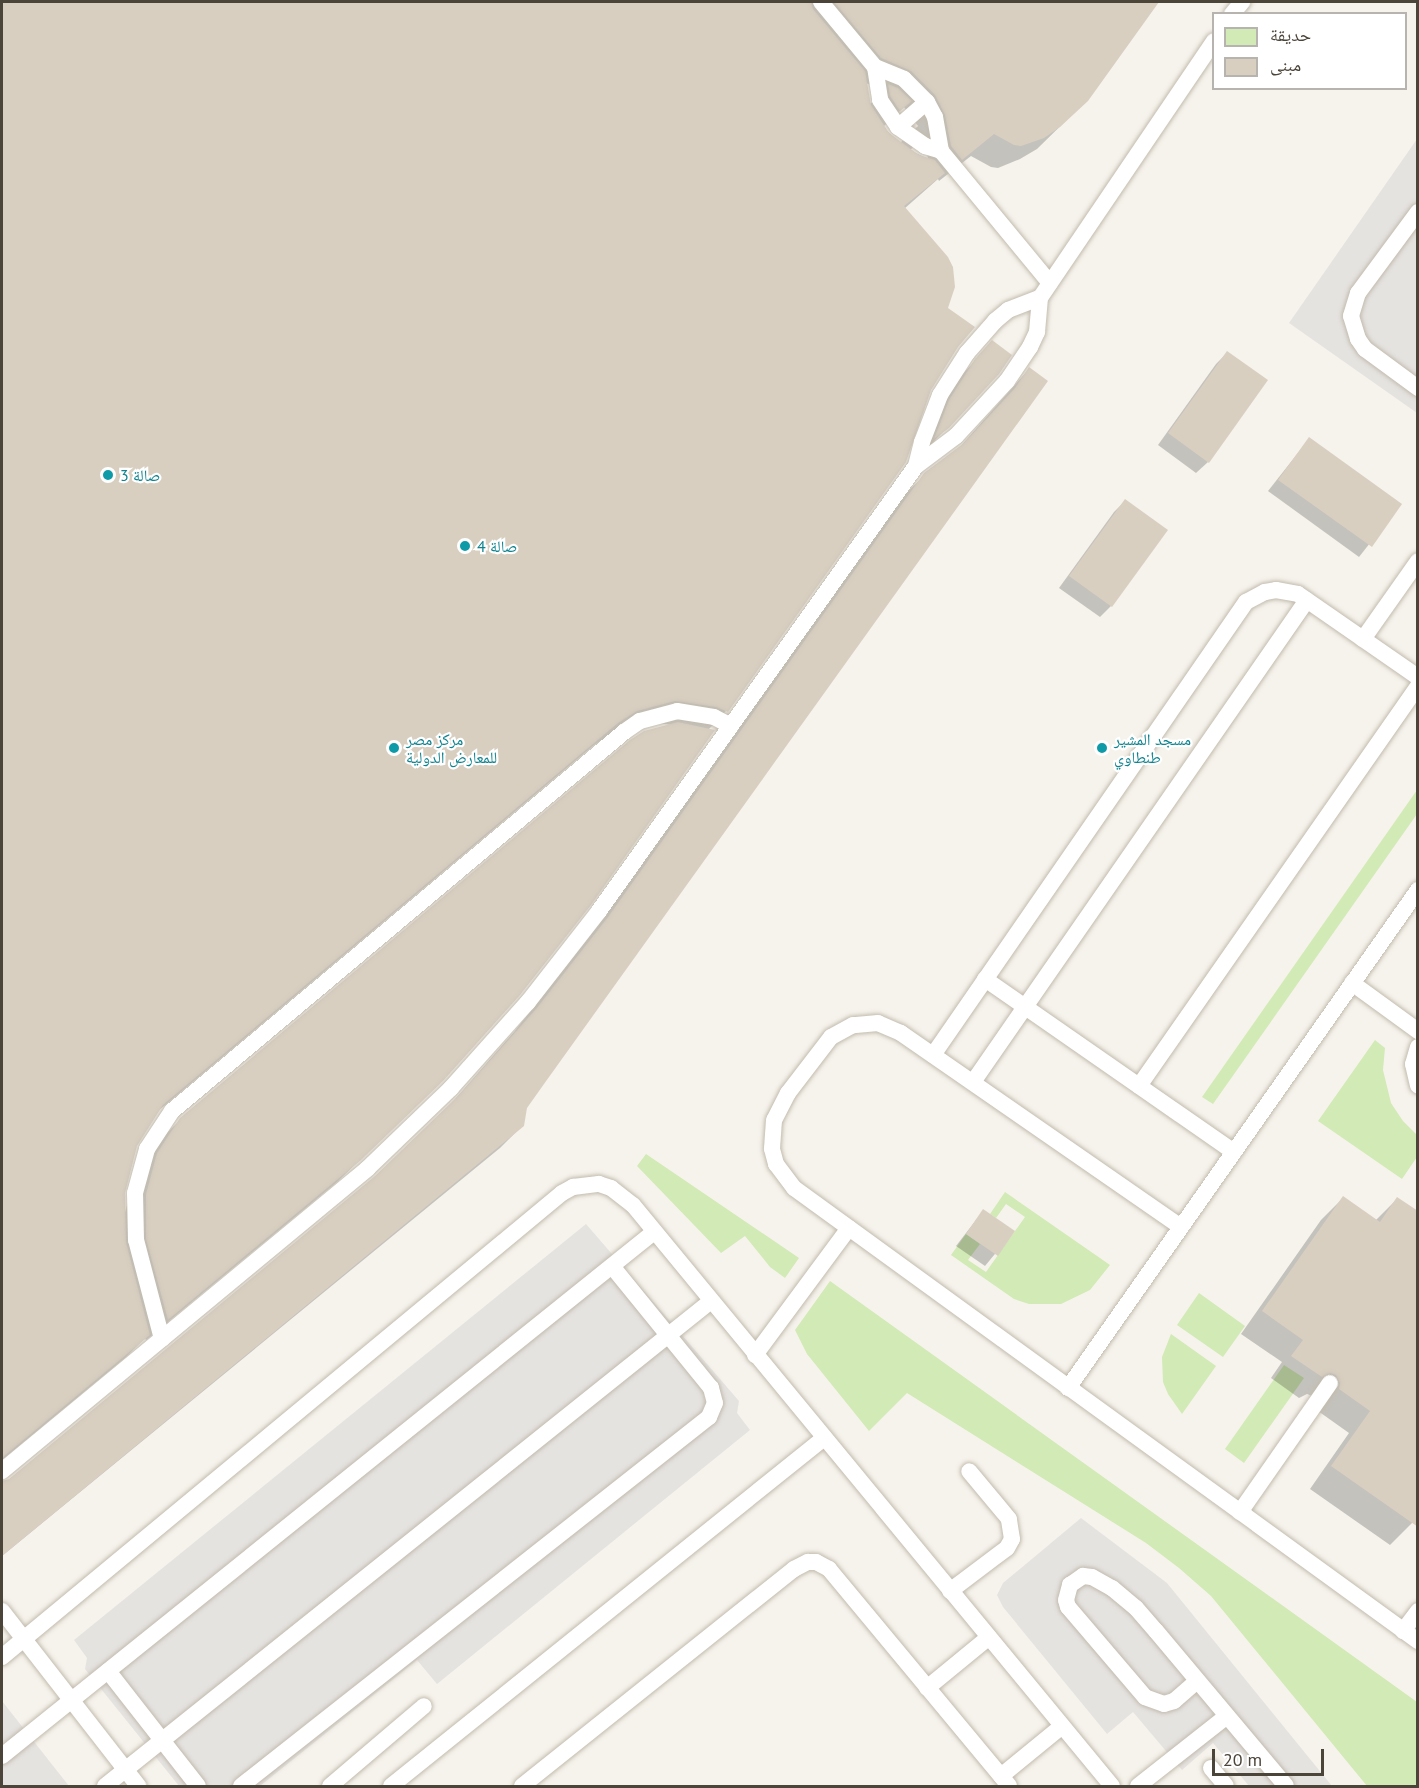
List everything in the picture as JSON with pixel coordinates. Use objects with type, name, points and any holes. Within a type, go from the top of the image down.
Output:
[{"type":"lane","points":[[821,2],[875,67],[904,79],[927,102],[935,117],[941,151],[1050,283]]},
{"type":"lane","points":[[2,1471],[368,1168],[452,1088],[564,958],[916,466],[956,436],[1006,381],[1030,347],[1037,332],[1040,298],[1212,44]]},
{"type":"lane","points":[[875,67],[880,99],[898,127],[925,146],[941,151]]},
{"type":"lane","points":[[898,127],[927,102]]},
{"type":"lane","points":[[1418,212],[1358,293],[1351,316],[1358,339],[1365,349],[1418,388]]},
{"type":"lane","points":[[916,466],[927,426],[940,395],[967,353],[995,321],[1008,310],[1040,298]]},
{"type":"lane","points":[[1364,639],[1418,561]]},
{"type":"lane","points":[[933,1055],[1246,602],[1265,592],[1287,591],[1307,600],[1418,677]]},
{"type":"lane","points":[[973,1082],[1307,600]]},
{"type":"lane","points":[[1139,1086],[1418,686]]},
{"type":"lane","points":[[162,1339],[136,1240],[134,1205],[140,1171],[147,1149],[172,1111],[624,732],[640,721],[677,711],[714,717],[731,726]]},
{"type":"lane","points":[[1068,1388],[1418,890]]},
{"type":"lane","points":[[985,979],[1233,1152]]},
{"type":"lane","points":[[1352,983],[1418,1031]]},
{"type":"lane","points":[[1181,1227],[933,1055],[890,1027],[878,1023],[853,1025],[831,1037],[780,1106],[774,1120],[772,1149],[783,1177],[794,1188],[1418,1641]]},
{"type":"lane","points":[[1418,1047],[1413,1064],[1418,1085]]},
{"type":"lane","points":[[2,1657],[562,1193],[586,1184],[599,1184],[611,1188],[633,1205],[1112,1786]]},
{"type":"lane","points":[[755,1355],[849,1228]]},
{"type":"lane","points":[[2,1756],[654,1232]]},
{"type":"lane","points":[[241,1786],[709,1417],[715,1403],[711,1388],[612,1266]]},
{"type":"lane","points":[[105,1786],[711,1300]]},
{"type":"lane","points":[[1240,1512],[1330,1383]]},
{"type":"lane","points":[[399,1784],[824,1438]]},
{"type":"lane","points":[[950,1591],[1007,1548],[1013,1534],[1010,1519],[969,1471]]},
{"type":"lane","points":[[522,1786],[794,1569],[808,1562],[816,1562],[829,1569],[1005,1781],[1062,1726]]},
{"type":"lane","points":[[1197,1681],[1174,1701],[1164,1704],[1145,1697],[1068,1607],[1066,1600],[1070,1585],[1083,1576],[1092,1577],[1118,1593],[1146,1619],[1286,1786]]},
{"type":"lane","points":[[2,1611],[138,1786]]},
{"type":"lane","points":[[1403,1631],[1418,1611]]},
{"type":"lane","points":[[927,1688],[989,1637]]},
{"type":"lane","points":[[108,1671],[198,1786]]},
{"type":"lane","points":[[330,1786],[424,1706]]},
{"type":"lane","points":[[1138,1786],[1227,1716]]},
{"type":"lane","points":[[1211,1768],[1226,1786]]},
{"type":"green space","points":[[1417,790],[1417,814],[1213,1104],[1202,1097]]},
{"type":"green space","points":[[1375,1040],[1385,1048],[1383,1070],[1391,1103],[1403,1121],[1417,1135],[1417,1157],[1402,1179],[1318,1121]]},
{"type":"green space","points":[[646,1154],[799,1258],[785,1278],[770,1267],[745,1236],[721,1253],[637,1166]]},
{"type":"green space","points":[[1005,1192],[1110,1265],[1090,1290],[1061,1304],[1029,1304],[1014,1299],[951,1255],[966,1234],[980,1244],[968,1260],[986,1272],[1025,1217],[1006,1204],[996,1218],[990,1214]]},
{"type":"green space","points":[[830,1281],[1417,1702],[1417,1786],[1367,1786],[1211,1596],[1146,1543],[907,1393],[869,1431],[807,1354],[795,1330]]},
{"type":"green space","points":[[1199,1293],[1245,1326],[1223,1357],[1177,1325]]},
{"type":"green space","points":[[1171,1334],[1216,1366],[1182,1414],[1168,1394],[1163,1382],[1162,1357]]},
{"type":"green space","points":[[1284,1365],[1304,1378],[1244,1463],[1225,1449]]},
{"type":"shaded area","points":[[1417,139],[1417,413],[1289,323]]},
{"type":"shaded area","points":[[586,1224],[739,1401],[737,1413],[750,1430],[437,1684],[417,1660],[260,1786],[179,1786],[85,1669],[87,1658],[74,1640]]},
{"type":"shaded area","points":[[1081,1518],[1167,1583],[1332,1786],[1249,1786],[1213,1743],[1182,1770],[1133,1712],[1107,1734],[1003,1607],[997,1595],[1003,1583]]},
{"type":"shaded area","points":[[2,1701],[69,1786],[2,1786]]},
{"type":"building","name":"مركز مصر للمعارض الدولية","points":[[2,2],[811,2],[813,9],[865,71],[871,105],[889,133],[919,155],[935,160],[945,173],[904,206],[948,257],[953,267],[955,287],[948,308],[975,327],[958,347],[931,390],[906,462],[728,712],[716,707],[675,701],[637,711],[618,723],[163,1105],[137,1146],[125,1193],[126,1242],[150,1335],[2,1458]]},
{"type":"building","points":[[834,2],[1159,2],[1088,101],[1060,127],[1044,138],[1021,146],[1014,145],[994,134],[962,160],[951,146],[945,115],[935,95],[911,71],[881,58]]},
{"type":"building","points":[[888,84],[898,88],[912,101],[900,111],[890,96]]},
{"type":"building","points":[[992,340],[1012,355],[999,374],[949,428],[934,439],[949,400],[975,359]]},
{"type":"building","points":[[1227,351],[1268,380],[1209,463],[1168,433]]},
{"type":"building","points":[[1029,367],[1048,381],[527,1108],[524,1126],[2,1556],[2,1481],[9,1479],[375,1176],[459,1095],[536,1009],[608,917],[924,473],[964,443],[1015,388]]},
{"type":"building","points":[[1309,437],[1402,504],[1372,547],[1278,480]]},
{"type":"building","points":[[1125,499],[1168,530],[1112,607],[1069,576]]},
{"type":"building","points":[[678,722],[715,730],[591,905],[520,995],[443,1081],[361,1160],[168,1320],[146,1239],[146,1194],[157,1153],[180,1118],[630,740],[644,731]]},
{"type":"building","points":[[1343,1196],[1380,1222],[1397,1197],[1418,1211],[1418,1527],[1331,1466],[1370,1411],[1339,1389],[1340,1383],[1336,1375],[1330,1373],[1322,1377],[1291,1356],[1303,1340],[1262,1311]]},
{"type":"building","points":[[983,1209],[1015,1231],[998,1256],[966,1234]]},
{"type":"place","name":"صالة 3","points":[[108,475]]},
{"type":"place","name":"صالة 4","points":[[465,546]]},
{"type":"place","name":"مركز مصر للمعارض الدولية","points":[[394,748]]},
{"type":"place","name":"مسجد المشير طنطاوي","points":[[1102,748]]}]
